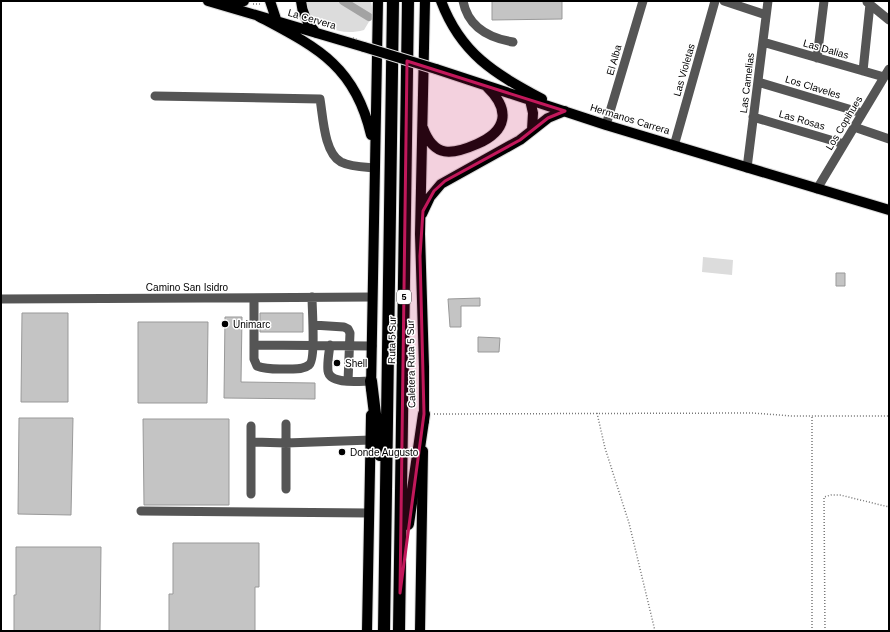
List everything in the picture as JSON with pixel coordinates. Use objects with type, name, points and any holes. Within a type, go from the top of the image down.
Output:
[{"type":"highway","name":"Ruta 5 Sur","points":[[384,631],[393,1]]},
{"type":"highway","name":"Ruta 5 Sur","points":[[399,631],[408,1]]},
{"type":"highway","points":[[371,381],[386,509]]},
{"type":"highway","points":[[400,593],[410,502],[424,414]]},
{"type":"main road","name":"La Cervera","points":[[208,1],[364,47]]},
{"type":"main road","points":[[222,6],[244,1]]},
{"type":"main road","points":[[270,1],[277,22]]},
{"type":"main road","points":[[301,1],[303,15],[309,25],[316,32]]},
{"type":"main road","points":[[367,631],[378,1]]},
{"type":"main road","name":"Caletera Ruta 5 Sur","points":[[420,631],[424,414],[420,220],[425,1]]},
{"type":"main road","points":[[441,1],[456,32],[468,48],[480,60],[510,82],[565,111]]},
{"type":"main road","points":[[258,16],[311,45],[329,59],[345,77],[364,111],[371,135],[375,163]]},
{"type":"main road","name":"Hermanos Carrera","points":[[364,47],[674,146],[817,189],[888,208]]},
{"type":"main road","points":[[422,126],[432,143],[439,149],[449,152],[463,150],[491,136],[500,127],[502,108],[497,97],[486,86]]},
{"type":"main road","points":[[530,100],[533,113],[532,130]]},
{"type":"main road","points":[[420,220],[430,197],[441,184],[520,140],[548,118],[565,111]]},
{"type":"street","points":[[463,1],[465,10],[470,18],[484,33],[513,42]]},
{"type":"street","name":"El Alba","points":[[606,125],[643,1]]},
{"type":"street","name":"Las Violetas","points":[[674,146],[716,1]]},
{"type":"street","points":[[724,1],[766,15]]},
{"type":"street","name":"Las Camelias","points":[[747,168],[768,1]]},
{"type":"street","points":[[817,58],[824,1]]},
{"type":"street","points":[[869,3],[889,20]]},
{"type":"street","points":[[862,71],[869,3]]},
{"type":"street","name":"Las Dalias","points":[[763,42],[884,77]]},
{"type":"street","name":"Los Copihues","points":[[817,189],[889,69]]},
{"type":"street","name":"Los Claveles","points":[[758,82],[862,113]]},
{"type":"street","points":[[155,96],[320,98],[327,142],[332,154],[340,161],[352,165],[375,163]]},
{"type":"street","name":"Las Rosas","points":[[753,117],[844,144]]},
{"type":"street","points":[[854,127],[889,139]]},
{"type":"street","points":[[254,298],[254,359],[257,366],[266,369],[302,369],[309,366],[312,362],[312,297]]},
{"type":"street","name":"Camino San Isidro","points":[[1,299],[372,297]]},
{"type":"street","points":[[313,325],[344,326],[348,328],[350,333],[348,381]]},
{"type":"street","points":[[254,345],[372,346]]},
{"type":"street","points":[[330,345],[328,372],[330,377],[336,380],[371,381]]},
{"type":"street","points":[[286,424],[286,489]]},
{"type":"street","points":[[251,426],[251,494]]},
{"type":"street","points":[[251,442],[286,443],[371,440]]},
{"type":"street","points":[[141,511],[369,513]]},
{"type":"path","points":[[597,413],[605,448],[627,518],[655,631]]},
{"type":"path","points":[[424,414],[752,413],[812,416],[889,416]]},
{"type":"path","points":[[812,416],[812,631]]},
{"type":"path","points":[[825,631],[824,497],[831,494],[840,495],[889,507]]},
{"type":"highlighted area","points":[[407,61],[565,111],[548,118],[520,140],[445,181],[434,191],[423,211],[420,256],[424,414],[400,593]]},
{"type":"shaded area","points":[[303,1],[371,1],[373,15],[364,30],[348,32],[334,30],[308,16]]},
{"type":"shaded area","points":[[703,257],[733,260],[732,275],[702,272]]},
{"type":"building","points":[[492,1],[562,1],[562,19],[492,20]]},
{"type":"building","points":[[836,273],[845,273],[845,286],[836,286]]},
{"type":"building","points":[[480,298],[480,306],[461,306],[461,327],[450,327],[448,299]]},
{"type":"building","points":[[22,313],[68,313],[68,402],[21,402]]},
{"type":"building","points":[[260,313],[303,313],[303,332],[260,332]]},
{"type":"building","points":[[225,317],[242,317],[241,382],[315,383],[315,399],[224,398]]},
{"type":"building","points":[[138,322],[208,322],[207,403],[138,403]]},
{"type":"building","points":[[478,337],[500,338],[499,352],[478,352]]},
{"type":"building","points":[[19,418],[73,418],[71,515],[18,514]]},
{"type":"building","points":[[143,419],[229,419],[229,505],[144,505]]},
{"type":"building","points":[[173,543],[259,543],[259,587],[255,587],[255,631],[169,631],[169,594],[173,594]]},
{"type":"building","points":[[16,547],[101,547],[100,631],[14,631]]},
{"type":"waterway","points":[[343,1],[369,17]]},
{"type":"place","name":"Unimarc","points":[[225,324]]},
{"type":"place","name":"Shell","points":[[337,363]]},
{"type":"place","name":"Donde Augusto","points":[[342,452]]}]
